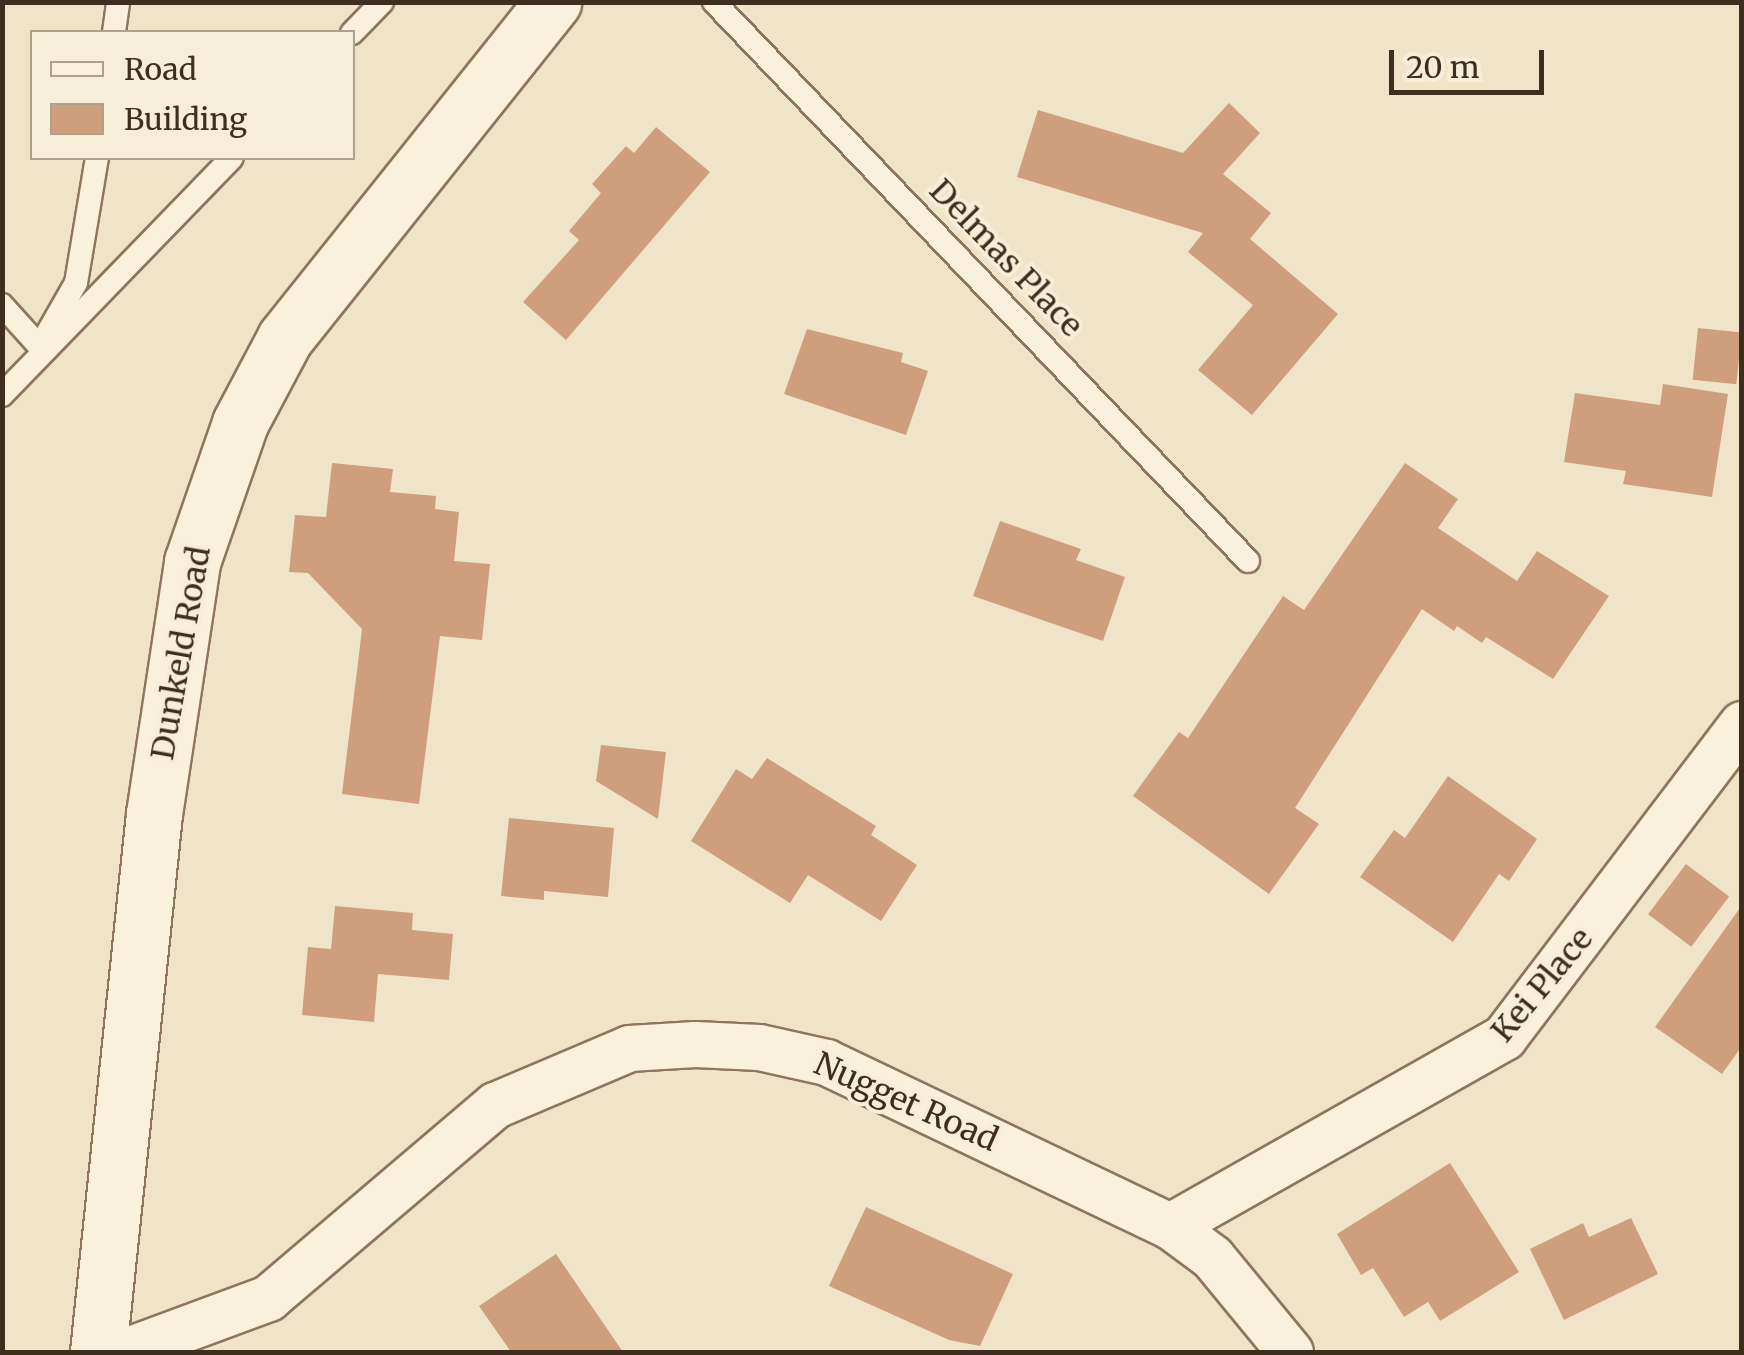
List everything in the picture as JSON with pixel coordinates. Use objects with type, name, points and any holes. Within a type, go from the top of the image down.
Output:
[{"type":"main road","name":"Dunkeld Road","points":[[98,1352],[154,814],[192,562],[240,423],[285,338],[553,2]]},
{"type":"street","name":"Kei Place","points":[[1170,1226],[1504,1038],[1742,724]]},
{"type":"street","name":"Nugget Road","points":[[122,1352],[268,1298],[495,1105],[630,1048],[759,1047],[826,1062],[1170,1226],[1212,1257],[1290,1352]]},
{"type":"lane","points":[[114,30],[118,2]]},
{"type":"lane","points":[[355,30],[382,2]]},
{"type":"lane","name":"Delmas Place","points":[[714,2],[1248,561]]},
{"type":"lane","points":[[2,394],[40,347],[76,282],[97,160]]},
{"type":"lane","points":[[2,394],[230,160]]},
{"type":"lane","points":[[2,304],[40,347]]},
{"type":"building","points":[[1229,103],[1260,133],[1223,174],[1271,213],[1250,239],[1338,314],[1252,415],[1198,370],[1253,305],[1188,252],[1203,233],[1017,177],[1038,110],[1183,153]]},
{"type":"building","points":[[656,127],[710,172],[566,340],[523,302],[579,240],[569,231],[601,193],[592,184],[626,146],[634,153]]},
{"type":"building","points":[[1698,328],[1742,333],[1736,384],[1693,380]]},
{"type":"building","points":[[807,329],[903,353],[901,362],[928,371],[906,435],[784,394]]},
{"type":"building","points":[[1663,384],[1728,394],[1712,497],[1623,484],[1626,471],[1564,462],[1575,393],[1660,405]]},
{"type":"building","points":[[332,463],[393,469],[390,492],[436,496],[435,509],[459,512],[454,561],[490,564],[482,640],[440,636],[419,804],[342,794],[362,629],[308,573],[289,572],[295,515],[326,517]]},
{"type":"building","points":[[1405,463],[1458,499],[1438,528],[1517,581],[1537,551],[1609,596],[1553,679],[1486,637],[1482,643],[1457,626],[1454,631],[1422,609],[1295,808],[1319,824],[1269,894],[1133,796],[1179,732],[1188,738],[1283,596],[1304,610]]},
{"type":"building","points":[[1000,521],[1081,549],[1076,560],[1125,577],[1103,641],[973,596]]},
{"type":"building","points":[[601,745],[666,752],[658,819],[596,781]]},
{"type":"building","points":[[767,758],[876,826],[871,835],[917,865],[881,921],[808,875],[790,903],[691,841],[736,769],[752,779]]},
{"type":"building","points":[[1448,776],[1537,839],[1509,881],[1499,874],[1453,942],[1360,877],[1394,830],[1405,838]]},
{"type":"building","points":[[509,818],[614,828],[608,897],[544,891],[544,900],[501,896]]},
{"type":"building","points":[[1686,864],[1729,896],[1691,947],[1648,914]]},
{"type":"building","points":[[1742,905],[1742,1046],[1722,1074],[1655,1027]]},
{"type":"building","points":[[335,906],[413,913],[412,930],[453,934],[449,980],[378,974],[374,1022],[302,1015],[308,947],[331,949]]},
{"type":"building","points":[[1450,1163],[1519,1272],[1440,1321],[1428,1302],[1404,1317],[1373,1268],[1361,1275],[1337,1234]]},
{"type":"building","points":[[866,1207],[1013,1274],[980,1346],[949,1340],[829,1286]]},
{"type":"building","points":[[1631,1218],[1658,1274],[1564,1320],[1530,1249],[1583,1223],[1589,1237]]},
{"type":"building","points":[[556,1254],[623,1352],[511,1352],[479,1306]]}]
